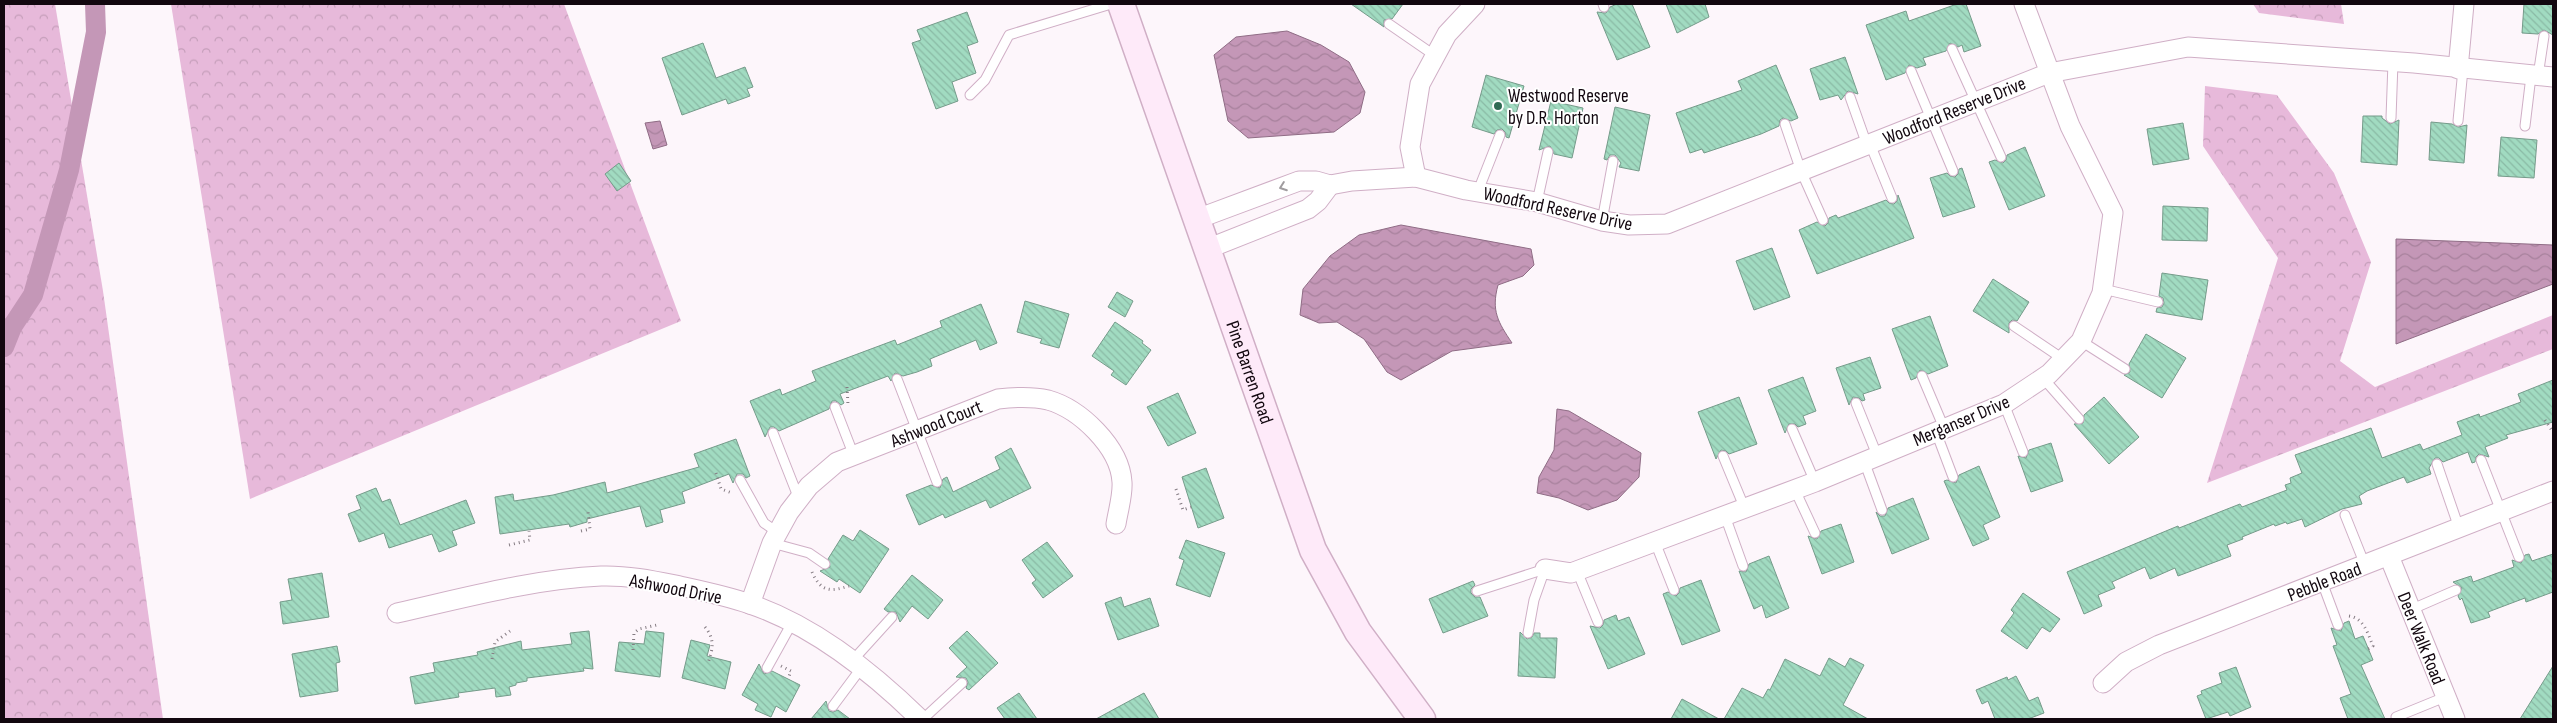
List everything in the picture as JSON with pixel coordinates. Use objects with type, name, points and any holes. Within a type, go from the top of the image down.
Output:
[{"type":"main road","name":"Pine Barren Road","points":[[1121,4],[1313,550],[1358,632],[1422,719]]},
{"type":"street","name":"Merganser Drive","points":[[1545,569],[1571,573],[1577,571],[1795,490],[2004,404],[2043,378],[2081,340],[2103,289],[2113,213],[2070,126],[2024,4]]},
{"type":"street","points":[[2460,69],[2464,4]]},
{"type":"street","points":[[1416,177],[1410,147],[1420,84],[1447,34],[1471,5]]},
{"type":"street","name":"Woodford Reserve Drive","points":[[1197,219],[1299,181],[1316,181],[1330,185],[1352,181],[1416,177],[1537,202],[1602,221],[1630,226],[1666,224],[2049,73],[2188,47],[2393,62],[2541,76]]},
{"type":"street","points":[[1208,249],[1308,209],[1318,201],[1330,185]]},
{"type":"street","name":"Ashwood Court","points":[[750,604],[775,538],[809,486],[837,462],[998,399],[1022,396],[1048,400],[1069,409],[1087,422],[1104,439],[1114,458],[1122,482],[1116,524]]},
{"type":"street","name":"Pebble Road","points":[[2103,683],[2126,662],[2159,645],[2553,491]]},
{"type":"street","name":"Deer Walk Road","points":[[2389,556],[2454,719]]},
{"type":"street","name":"Ashwood Drive","points":[[397,613],[523,586],[603,576],[660,582],[750,604],[792,623],[857,663],[922,719]]},
{"type":"lane","points":[[970,95],[985,80],[1009,35],[1111,4]]},
{"type":"lane","points":[[1389,24],[1434,55]]},
{"type":"lane","points":[[2526,126],[2541,76],[2544,36]]},
{"type":"lane","points":[[1952,49],[2001,157]]},
{"type":"lane","points":[[2391,118],[2393,62]]},
{"type":"lane","points":[[2458,122],[2460,69]]},
{"type":"lane","points":[[1911,71],[1953,171]]},
{"type":"lane","points":[[1850,97],[1892,198]]},
{"type":"lane","points":[[1785,124],[1801,171],[1823,220]]},
{"type":"lane","points":[[1478,191],[1500,135]]},
{"type":"lane","points":[[1537,202],[1548,152]]},
{"type":"lane","points":[[1602,221],[1612,161]]},
{"type":"lane","points":[[2103,289],[2158,302]]},
{"type":"lane","points":[[2014,326],[2063,359]]},
{"type":"lane","points":[[2081,340],[2125,369]]},
{"type":"lane","points":[[1922,376],[1953,477]]},
{"type":"lane","points":[[897,378],[937,482]]},
{"type":"lane","points":[[2043,378],[2080,419]]},
{"type":"lane","points":[[1856,403],[1871,458],[1882,510]]},
{"type":"lane","points":[[2004,404],[2023,452]]},
{"type":"lane","points":[[835,407],[854,456]]},
{"type":"lane","points":[[1792,430],[1815,482]]},
{"type":"lane","points":[[773,434],[799,499]]},
{"type":"lane","points":[[1723,456],[1745,508]]},
{"type":"lane","points":[[2481,460],[2500,512],[2520,557]]},
{"type":"lane","points":[[2437,464],[2459,528]]},
{"type":"lane","points":[[740,480],[764,523],[775,538],[809,553],[825,564]]},
{"type":"lane","points":[[1795,490],[1815,533]]},
{"type":"lane","points":[[2346,515],[2365,565]]},
{"type":"lane","points":[[1725,516],[1743,566]]},
{"type":"lane","points":[[1654,542],[1674,590]]},
{"type":"lane","points":[[1477,591],[1545,569]]},
{"type":"lane","points":[[1528,633],[1534,600],[1545,569]]},
{"type":"lane","points":[[1577,571],[1598,622]]},
{"type":"lane","points":[[2322,582],[2336,621]]},
{"type":"lane","points":[[2410,610],[2456,590]]},
{"type":"lane","points":[[833,706],[857,663],[892,617]]},
{"type":"lane","points":[[767,668],[792,623]]},
{"type":"lane","points":[[922,719],[962,683]]},
{"type":"lane","points":[[2396,717],[2445,696]]},
{"type":"path","points":[[2546,420],[2553,432]]},
{"type":"path","points":[[1176,489],[1183,510],[1191,507]]},
{"type":"path","points":[[581,531],[590,528],[588,512]]},
{"type":"path","points":[[509,544],[530,540],[529,531]]},
{"type":"path","points":[[815,557],[811,566],[818,585],[835,590],[849,586]]},
{"type":"path","points":[[2336,621],[2353,616],[2361,621],[2373,646],[2368,648]]},
{"type":"path","points":[[633,650],[634,632],[657,625]]},
{"type":"path","points":[[706,627],[711,635],[713,649],[708,663]]},
{"type":"path","points":[[492,659],[495,642],[510,632]]},
{"type":"green space","points":[[4,4],[55,4],[103,291],[163,719],[4,719]]},
{"type":"green space","points":[[171,4],[564,4],[681,321],[250,499]]},
{"type":"green space","points":[[2253,4],[2341,4],[2344,24],[2259,13]]},
{"type":"green space","points":[[2205,86],[2277,95],[2334,173],[2371,262],[2340,361],[2375,387],[2553,315],[2553,349],[2207,483],[2278,258],[2203,146]]},
{"type":"water","points":[[1287,31],[1321,45],[1349,62],[1365,92],[1360,113],[1334,132],[1248,138],[1228,121],[1214,55],[1236,37]]},
{"type":"water","points":[[660,121],[667,145],[653,149],[645,123]]},
{"type":"water","points":[[1401,225],[1531,249],[1534,265],[1523,276],[1498,285],[1496,294],[1497,316],[1512,343],[1452,351],[1401,380],[1387,372],[1364,339],[1337,322],[1319,323],[1300,315],[1303,289],[1330,256],[1359,235]]},
{"type":"water","points":[[2396,239],[2553,245],[2553,284],[2396,344]]},
{"type":"water","points":[[1557,409],[1569,411],[1641,453],[1639,477],[1617,500],[1588,510],[1559,498],[1537,493],[1539,477],[1554,450]]},
{"type":"building","points":[[1351,4],[1403,4],[1392,19],[1384,20],[1384,27]]},
{"type":"building","points":[[1617,4],[1632,4],[1650,47],[1617,60],[1597,12],[1606,13],[1610,7]]},
{"type":"building","points":[[1666,4],[1705,4],[1709,17],[1677,33]]},
{"type":"building","points":[[1957,4],[1966,4],[1981,46],[1964,52],[1962,45],[1958,47],[1950,43],[1946,51],[1923,58],[1926,65],[1917,68],[1909,65],[1905,73],[1886,80],[1866,25],[1906,11],[1909,21]]},
{"type":"building","points":[[2524,4],[2553,4],[2553,35],[2544,30],[2538,34],[2522,33]]},
{"type":"building","points":[[967,12],[978,42],[967,46],[976,73],[952,82],[958,101],[936,109],[912,43],[921,40],[917,30]]},
{"type":"building","points":[[703,43],[716,78],[745,67],[753,87],[747,89],[750,96],[728,104],[726,99],[682,115],[662,58]]},
{"type":"building","points":[[1845,57],[1858,94],[1848,91],[1841,100],[1838,95],[1820,100],[1810,69]]},
{"type":"building","points":[[1776,65],[1798,118],[1791,121],[1783,118],[1780,120],[1779,126],[1761,134],[1704,153],[1702,149],[1690,153],[1676,113],[1742,90],[1738,81]]},
{"type":"building","name":"Westwood Reserve by D.R. Horton","points":[[1486,75],[1524,86],[1509,138],[1506,137],[1502,129],[1497,130],[1494,134],[1472,127]]},
{"type":"building","points":[[1551,101],[1583,108],[1572,158],[1554,154],[1550,146],[1539,150]]},
{"type":"building","points":[[1615,107],[1650,115],[1639,171],[1619,167],[1621,163],[1615,155],[1610,155],[1607,160],[1604,159]]},
{"type":"building","points":[[2363,116],[2382,116],[2390,124],[2399,120],[2397,165],[2361,162]]},
{"type":"building","points":[[2431,122],[2452,124],[2458,127],[2467,125],[2464,163],[2429,160]]},
{"type":"building","points":[[2183,123],[2189,159],[2153,165],[2147,129]]},
{"type":"building","points":[[2501,137],[2537,140],[2534,178],[2498,176]]},
{"type":"building","points":[[2025,147],[2045,196],[2009,210],[1989,162],[1995,160],[2003,163],[2007,155]]},
{"type":"building","points":[[619,163],[631,181],[617,191],[605,174]]},
{"type":"building","points":[[1962,168],[1975,207],[1943,217],[1930,178],[1947,173],[1955,177],[1959,169]]},
{"type":"building","points":[[1898,195],[1914,238],[1817,274],[1799,230],[1817,222],[1825,226],[1829,218],[1836,215],[1838,218],[1886,200],[1894,204],[1897,201]]},
{"type":"building","points":[[2163,206],[2208,208],[2207,241],[2162,240]]},
{"type":"building","points":[[1772,248],[1790,297],[1754,310],[1736,261]]},
{"type":"building","points":[[2162,273],[2208,280],[2202,320],[2156,312],[2157,308],[2162,307],[2164,303],[2163,298],[2159,296]]},
{"type":"building","points":[[1993,279],[2029,302],[2017,321],[2012,320],[2009,323],[2009,333],[1973,311]]},
{"type":"building","points":[[1117,292],[1133,301],[1125,317],[1108,307]]},
{"type":"building","points":[[1025,301],[1069,314],[1059,348],[1040,343],[1042,339],[1017,332]]},
{"type":"building","points":[[981,304],[997,343],[980,350],[976,340],[930,359],[932,366],[917,372],[903,376],[895,373],[891,381],[888,376],[840,394],[844,403],[841,405],[836,401],[832,401],[829,409],[779,431],[774,427],[770,427],[765,437],[750,401],[780,389],[782,395],[816,381],[812,371],[895,340],[897,345],[942,327],[940,321]]},
{"type":"building","points":[[1930,316],[1948,366],[1928,374],[1920,370],[1916,378],[1911,380],[1892,329]]},
{"type":"building","points":[[1115,322],[1143,341],[1142,343],[1151,350],[1126,385],[1111,375],[1114,371],[1092,356]]},
{"type":"building","points":[[2146,334],[2186,358],[2162,398],[2124,375],[2130,372],[2129,364]]},
{"type":"building","points":[[1870,357],[1881,388],[1863,394],[1865,400],[1862,401],[1859,398],[1853,397],[1849,405],[1836,368]]},
{"type":"building","points":[[1803,377],[1816,411],[1803,416],[1806,424],[1798,427],[1795,424],[1789,424],[1785,433],[1768,390]]},
{"type":"building","points":[[2553,380],[2553,422],[2506,435],[2508,438],[2485,447],[2489,457],[2479,454],[2475,462],[2472,463],[2468,452],[2443,462],[2439,458],[2435,458],[2429,468],[2431,474],[2407,483],[2404,477],[2367,491],[2359,496],[2362,504],[2342,509],[2305,527],[2302,519],[2287,524],[2286,522],[2275,526],[2274,524],[2227,545],[2231,556],[2178,576],[2175,568],[2150,579],[2145,567],[2112,582],[2115,588],[2098,595],[2102,606],[2084,614],[2067,572],[2178,526],[2179,528],[2240,504],[2242,507],[2287,490],[2285,485],[2291,483],[2290,478],[2302,473],[2295,455],[2371,428],[2382,458],[2420,444],[2423,450],[2462,435],[2457,422],[2479,414],[2480,417],[2521,402],[2518,394]]},
{"type":"building","points":[[1178,393],[1196,433],[1168,446],[1147,407]]},
{"type":"building","points":[[1739,397],[1757,444],[1729,454],[1721,450],[1716,459],[1698,412]]},
{"type":"building","points":[[2104,397],[2139,437],[2109,464],[2074,424],[2083,423],[2084,415]]},
{"type":"building","points":[[736,439],[750,476],[746,478],[743,474],[737,474],[733,483],[729,474],[682,492],[685,503],[660,510],[663,522],[646,527],[640,506],[587,519],[587,522],[570,527],[569,524],[500,534],[495,497],[513,494],[514,501],[553,495],[605,482],[607,493],[699,467],[694,454]]},
{"type":"building","points":[[2051,443],[2063,481],[2031,492],[2018,456],[2026,458],[2029,450]]},
{"type":"building","points":[[1011,448],[1031,488],[990,508],[986,500],[945,518],[943,514],[919,525],[906,495],[931,485],[940,488],[943,479],[947,477],[953,492],[1000,469],[995,457]]},
{"type":"building","points":[[1979,466],[2000,517],[1983,525],[1989,539],[1973,546],[1944,481],[1956,483],[1959,475]]},
{"type":"building","points":[[1206,468],[1224,518],[1198,528],[1182,477]]},
{"type":"building","points":[[376,488],[382,502],[390,499],[400,525],[466,500],[475,523],[452,531],[457,545],[439,552],[432,534],[389,548],[384,533],[359,542],[348,514],[361,509],[356,496]]},
{"type":"building","points":[[1913,498],[1929,539],[1892,554],[1876,512],[1880,516],[1885,516],[1888,508]]},
{"type":"building","points":[[1841,524],[1854,562],[1822,574],[1808,536],[1817,539],[1821,531]]},
{"type":"building","points":[[860,530],[889,549],[860,593],[839,579],[837,582],[820,571],[830,567],[828,559],[843,535],[853,541]]},
{"type":"building","points":[[1186,540],[1225,553],[1210,597],[1176,585],[1184,560],[1179,558]]},
{"type":"building","points":[[1047,542],[1073,576],[1043,598],[1032,583],[1036,580],[1022,560]]},
{"type":"building","points":[[2529,554],[2532,561],[2553,554],[2553,592],[2526,602],[2525,598],[2488,612],[2490,617],[2471,623],[2462,598],[2460,600],[2458,596],[2462,588],[2453,582],[2471,576],[2473,582],[2514,567],[2512,560],[2521,563],[2525,555]]},
{"type":"building","points":[[1769,556],[1789,608],[1766,618],[1762,605],[1754,609],[1739,571],[1746,572],[1749,564]]},
{"type":"building","points":[[322,573],[329,617],[283,624],[280,602],[292,600],[288,579]]},
{"type":"building","points":[[912,575],[943,600],[928,619],[912,606],[900,622],[896,612],[888,612],[884,609]]},
{"type":"building","points":[[1701,580],[1720,631],[1682,645],[1663,594],[1668,592],[1676,596],[1680,588]]},
{"type":"building","points":[[1473,581],[1475,585],[1471,589],[1471,593],[1475,597],[1480,597],[1488,616],[1443,633],[1429,599]]},
{"type":"building","points":[[2023,593],[2060,619],[2050,632],[2042,627],[2027,649],[2001,631],[2014,613],[2011,610]]},
{"type":"building","points":[[1121,597],[1124,607],[1150,598],[1159,626],[1118,640],[1105,603]]},
{"type":"building","points":[[1616,615],[1618,621],[1629,617],[1645,654],[1608,669],[1590,626],[1600,628],[1604,620]]},
{"type":"building","points":[[2349,621],[2355,639],[2363,636],[2373,660],[2361,665],[2385,719],[2348,719],[2340,698],[2351,694],[2333,646],[2337,645],[2331,628],[2341,631],[2344,623]]},
{"type":"building","points":[[589,631],[593,669],[583,668],[584,671],[527,678],[527,681],[516,683],[516,685],[509,687],[511,695],[496,697],[495,688],[458,693],[459,697],[415,704],[410,677],[435,672],[433,663],[478,655],[477,652],[521,641],[522,650],[572,644],[570,633]]},
{"type":"building","points":[[646,631],[664,633],[660,677],[615,671],[619,642],[644,644]]},
{"type":"building","points":[[967,631],[998,663],[969,690],[966,688],[968,682],[966,678],[956,677],[967,667],[949,648]]},
{"type":"building","points":[[1520,632],[1527,639],[1532,637],[1534,633],[1540,633],[1540,638],[1557,638],[1555,678],[1518,676]]},
{"type":"building","points":[[691,640],[710,645],[707,656],[731,662],[725,689],[682,678]]},
{"type":"building","points":[[337,646],[340,662],[336,663],[338,691],[300,697],[292,654]]},
{"type":"building","points":[[1829,658],[1845,667],[1850,658],[1864,665],[1843,705],[1868,719],[1724,719],[1742,688],[1763,698],[1768,689],[1770,690],[1785,659],[1820,676]]},
{"type":"building","points":[[759,664],[764,674],[772,671],[800,685],[786,712],[776,706],[771,717],[755,710],[758,704],[742,695]]},
{"type":"building","points":[[2553,666],[2553,719],[2520,719]]},
{"type":"building","points":[[2236,667],[2251,707],[2230,716],[2228,712],[2206,719],[2197,696],[2202,694],[2201,691],[2222,683],[2219,673]]},
{"type":"building","points":[[2016,676],[2029,701],[2038,697],[2044,713],[2028,719],[1995,719],[1988,701],[1982,704],[1976,690],[2007,677],[2008,680]]},
{"type":"building","points":[[1019,693],[1037,719],[1005,719],[997,708]]},
{"type":"building","points":[[1144,693],[1159,719],[1096,719]]},
{"type":"building","points":[[1682,699],[1719,719],[1671,719]]},
{"type":"building","points":[[826,701],[829,711],[838,710],[850,719],[811,719]]},
{"type":"waterway","points":[[4,347],[12,327],[33,295],[69,170],[96,32],[95,4]]},
{"type":"place","name":"Westwood Reserve by D.R. Horton","points":[[1498,106]]}]
